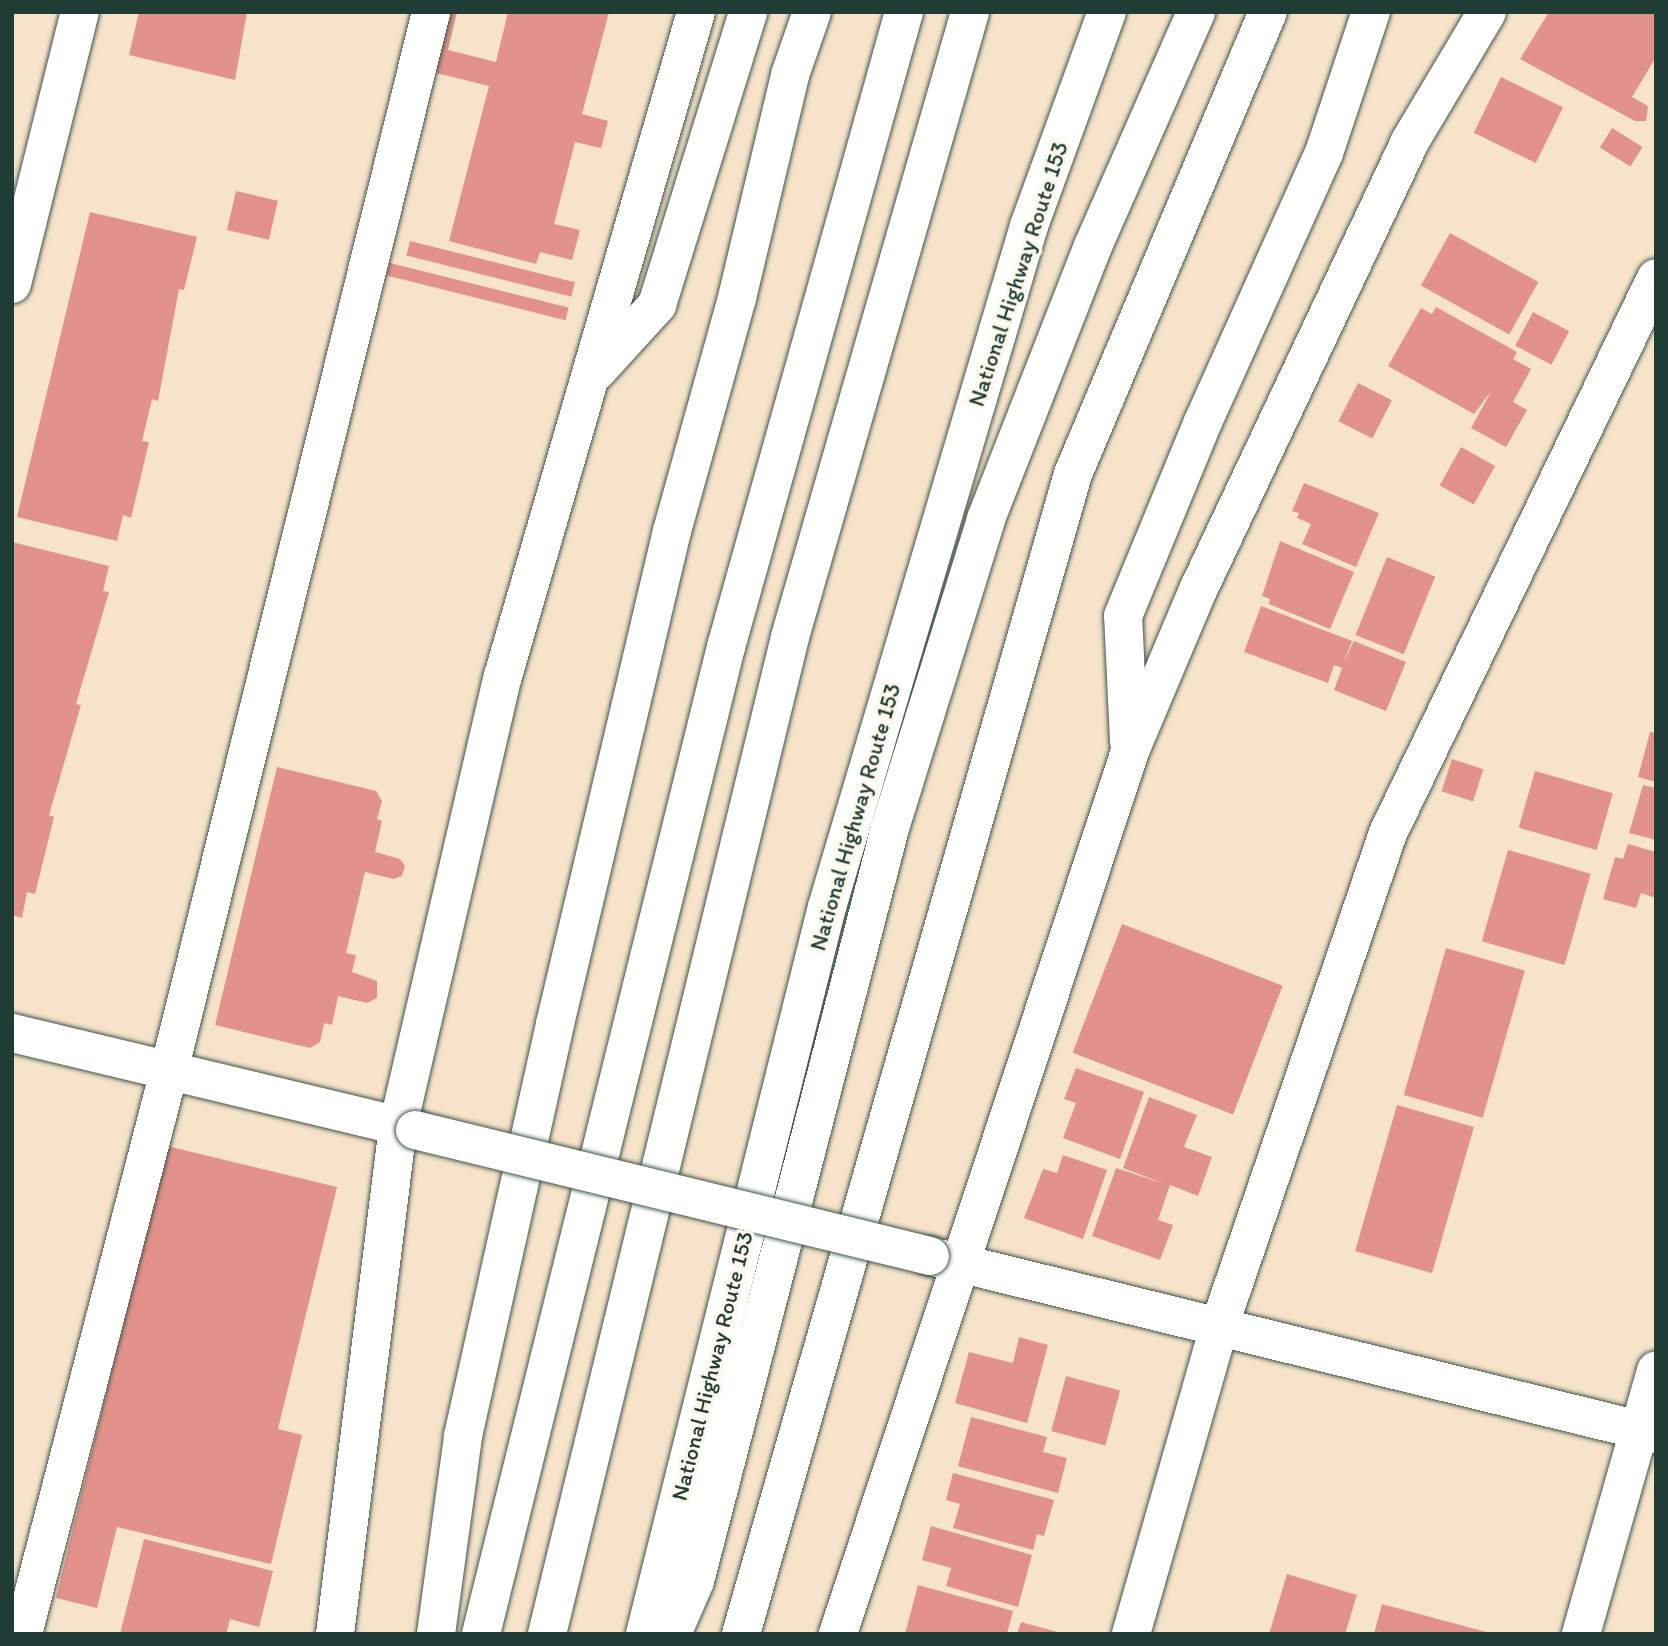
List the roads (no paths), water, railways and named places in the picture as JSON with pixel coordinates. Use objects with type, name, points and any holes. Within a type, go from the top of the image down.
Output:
[{"type":"main road","points":[[12,284],[80,12]]},
{"type":"main road","points":[[23,1634],[169,1071],[431,12]]},
{"type":"main road","points":[[335,1634],[407,1128],[503,676],[696,12]]},
{"type":"main road","points":[[588,382],[657,305],[748,12]]},
{"type":"main road","points":[[436,1634],[463,1436],[555,1024],[672,531],[737,298],[790,75],[812,12]]},
{"type":"main road","points":[[481,1634],[726,647],[904,12]]},
{"type":"main road","points":[[547,1634],[790,637],[970,12]]},
{"type":"main road","name":"National Highway Route 153","points":[[645,1634],[827,906],[1029,226],[1107,12]]},
{"type":"main road","points":[[673,1634],[695,1581],[890,828],[986,519],[1093,246],[1196,12]]},
{"type":"main road","points":[[741,1634],[1073,474],[1268,12]]},
{"type":"main road","points":[[1130,751],[1123,616],[1203,422],[1324,153],[1371,12]]},
{"type":"main road","points":[[838,1634],[945,1260],[1130,751],[1199,589],[1409,143],[1487,12]]},
{"type":"main road","points":[[1131,1634],[1219,1327],[1388,833],[1656,278]]},
{"type":"main road","points":[[12,1033],[1647,1432]]},
{"type":"main road","points":[[1581,1634],[1647,1432],[1656,1370]]}]
